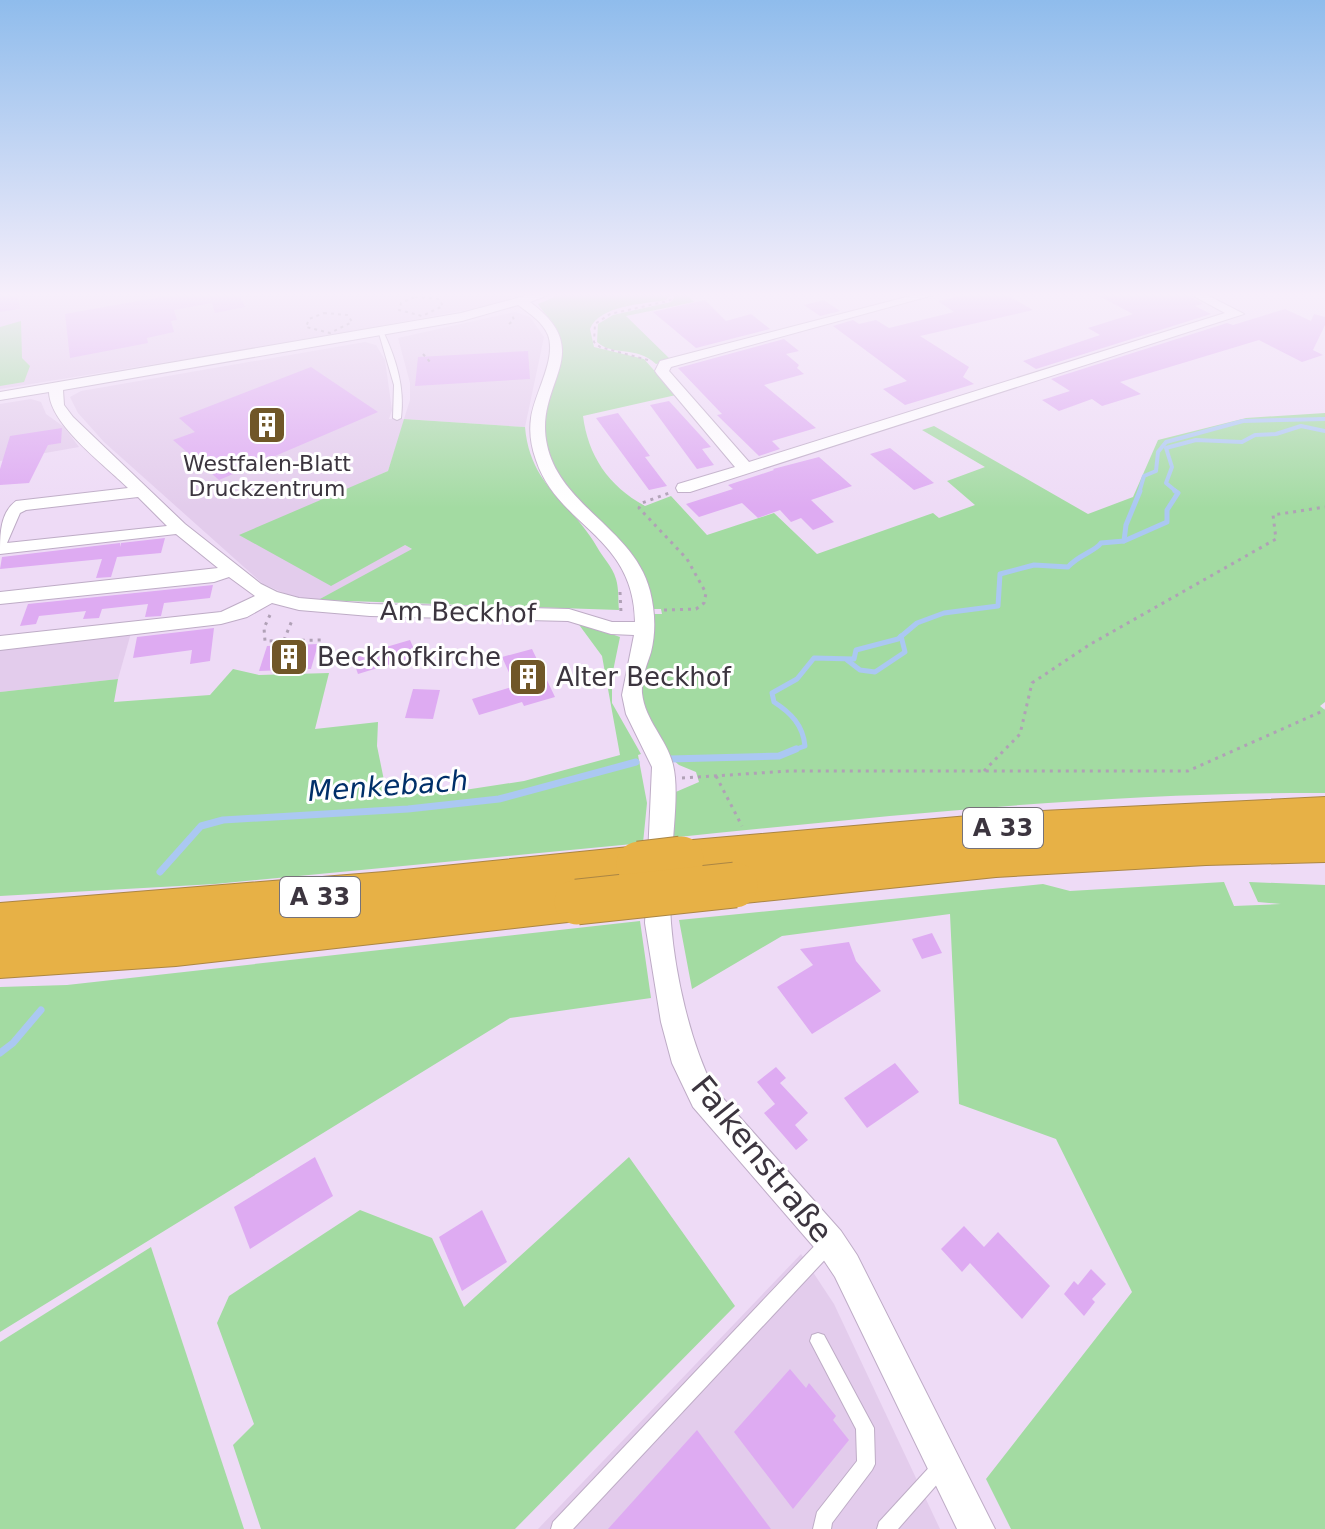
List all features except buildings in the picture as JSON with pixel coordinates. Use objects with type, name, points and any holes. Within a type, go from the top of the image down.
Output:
[{"type":"highway","name":"A 33","points":[[0,923],[340,896],[963,831],[1176,817],[1325,814]]},
{"type":"highway","name":"A 33","points":[[0,957],[176,945],[996,859],[1206,847],[1325,844]]},
{"type":"street","points":[[0,396],[181,365]]},
{"type":"street","points":[[549,365],[537,415],[539,448],[556,481],[626,557],[640,585],[644,620]]},
{"type":"street","points":[[667,365],[662,367],[665,375],[745,468]]},
{"type":"street","points":[[684,488],[1073,365]]},
{"type":"street","name":"Am Beckhof","points":[[56,387],[57,405],[67,420],[179,528],[284,600],[370,610],[569,615],[611,628],[644,620]]},
{"type":"street","points":[[0,540],[13,510],[22,505],[141,492]]},
{"type":"street","points":[[0,549],[159,533],[179,528]]},
{"type":"street","points":[[0,598],[214,576],[228,559]]},
{"type":"street","points":[[0,643],[221,618],[284,600]]},
{"type":"street","name":"Falkenstraße","points":[[644,620],[633,671],[634,709],[659,753],[665,779],[658,923],[675,1022],[686,1063],[703,1097],[741,1145],[830,1242],[865,1300],[976,1529]]},
{"type":"lane","points":[[393,365],[399,406],[397,418]]},
{"type":"lane","points":[[560,1529],[830,1242]]},
{"type":"lane","points":[[818,1341],[865,1428],[866,1464],[824,1519],[822,1529]]},
{"type":"lane","points":[[886,1529],[944,1463]]},
{"type":"path","points":[[621,612],[644,620],[696,609],[704,603],[706,593],[687,559],[639,508],[642,503],[684,488]]},
{"type":"path","points":[[984,771],[1020,734],[1032,683],[1089,645],[1276,539],[1273,515],[1325,507]]},
{"type":"path","points":[[284,600],[273,608],[264,628],[265,641],[323,640]]},
{"type":"path","points":[[284,600],[284,640]]},
{"type":"path","points":[[665,779],[790,771],[1188,771],[1325,710]]},
{"type":"path","points":[[716,776],[744,830]]},
{"type":"shaded area","points":[[0,365],[147,365],[0,389]]},
{"type":"shaded area","points":[[230,365],[386,365],[392,410],[389,419],[404,419],[410,400],[405,365],[538,365],[525,427],[405,419],[388,471],[330,498],[413,550],[318,600],[293,597],[263,584],[104,442],[78,413],[70,397],[81,391]]},
{"type":"shaded area","points":[[31,399],[41,402],[46,414],[64,427],[79,447],[0,461],[0,404]]},
{"type":"shaded area","points":[[131,633],[118,679],[0,692],[0,647]]},
{"type":"shaded area","points":[[801,1254],[834,1304],[940,1529],[538,1529]]},
{"type":"green space","points":[[0,365],[30,366],[24,382],[0,386]]},
{"type":"green space","points":[[557,365],[650,365],[676,395],[583,416],[595,456],[610,479],[645,506],[671,496],[707,535],[774,513],[817,554],[933,513],[939,518],[975,505],[947,481],[985,467],[922,430],[934,426],[1088,514],[1133,497],[1158,440],[1246,418],[1325,413],[1325,702],[1320,706],[1325,710],[1325,793],[1078,801],[669,838],[671,794],[699,782],[696,772],[679,765],[665,753],[640,695],[654,614],[662,614],[661,609],[654,609],[635,561],[575,498],[550,460],[545,442],[547,406]]},
{"type":"green space","points":[[404,419],[525,427],[528,447],[543,479],[587,531],[612,570],[617,583],[619,610],[318,600],[412,549],[405,545],[331,586],[239,535],[388,471]]},
{"type":"green space","points":[[577,622],[620,637],[612,676],[612,703],[641,754],[638,755],[647,803],[643,843],[215,884],[0,896],[0,692],[118,679],[114,702],[210,695],[233,669],[259,675],[329,673],[315,729],[378,722],[377,746],[387,795],[458,791],[524,781],[620,755],[602,656]]},
{"type":"green space","points":[[1224,882],[1234,906],[1281,904],[1258,902],[1249,882],[1325,885],[1325,1529],[1011,1529],[986,1479],[1132,1292],[1056,1139],[959,1104],[950,914],[782,936],[692,989],[679,920],[1043,884],[1070,891]]},
{"type":"green space","points":[[640,921],[651,998],[510,1018],[0,1332],[0,987],[67,985]]},
{"type":"green space","points":[[629,1157],[735,1306],[515,1529],[261,1529],[233,1445],[254,1424],[217,1323],[229,1296],[360,1210],[432,1238],[464,1307]]},
{"type":"green space","points":[[151,1247],[244,1529],[0,1529],[0,1342]]},
{"type":"waterway","name":"Menkebach","points":[[1139,493],[1144,476],[1156,471],[1158,452],[1166,442],[1243,421],[1325,419]]},
{"type":"waterway","points":[[1178,493],[1166,483],[1172,467],[1166,448],[1196,440],[1242,442],[1255,435],[1276,434],[1301,426],[1325,431]]},
{"type":"waterway","name":"Menkebach","points":[[1124,541],[1126,525],[1140,491]]},
{"type":"waterway","points":[[1124,541],[1167,522],[1167,510],[1178,493]]},
{"type":"waterway","name":"Menkebach","points":[[901,636],[917,623],[944,613],[998,606],[1000,574],[1034,565],[1068,567],[1101,543],[1124,541]]},
{"type":"waterway","name":"Menkebach","points":[[792,751],[805,746],[802,732],[791,715],[774,702],[772,693],[797,679],[814,658],[854,659],[856,650],[901,636]]},
{"type":"waterway","points":[[847,660],[860,670],[875,672],[905,652],[901,636]]},
{"type":"waterway","name":"Menkebach","points":[[792,751],[796,749]]},
{"type":"waterway","name":"Menkebach","points":[[670,759],[779,756],[792,751]]},
{"type":"waterway","name":"Menkebach","points":[[160,872],[201,826],[223,820],[408,809],[499,799],[636,762]]},
{"type":"waterway","name":"Menkebach","points":[[0,1053],[13,1043],[41,1010]]},
{"type":"place","name":"Westfalen-Blatt Druckzentrum","points":[[267,425]]},
{"type":"place","name":"Beckhofkirche","points":[[289,657]]},
{"type":"place","name":"Alter Beckhof","points":[[528,677]]}]
